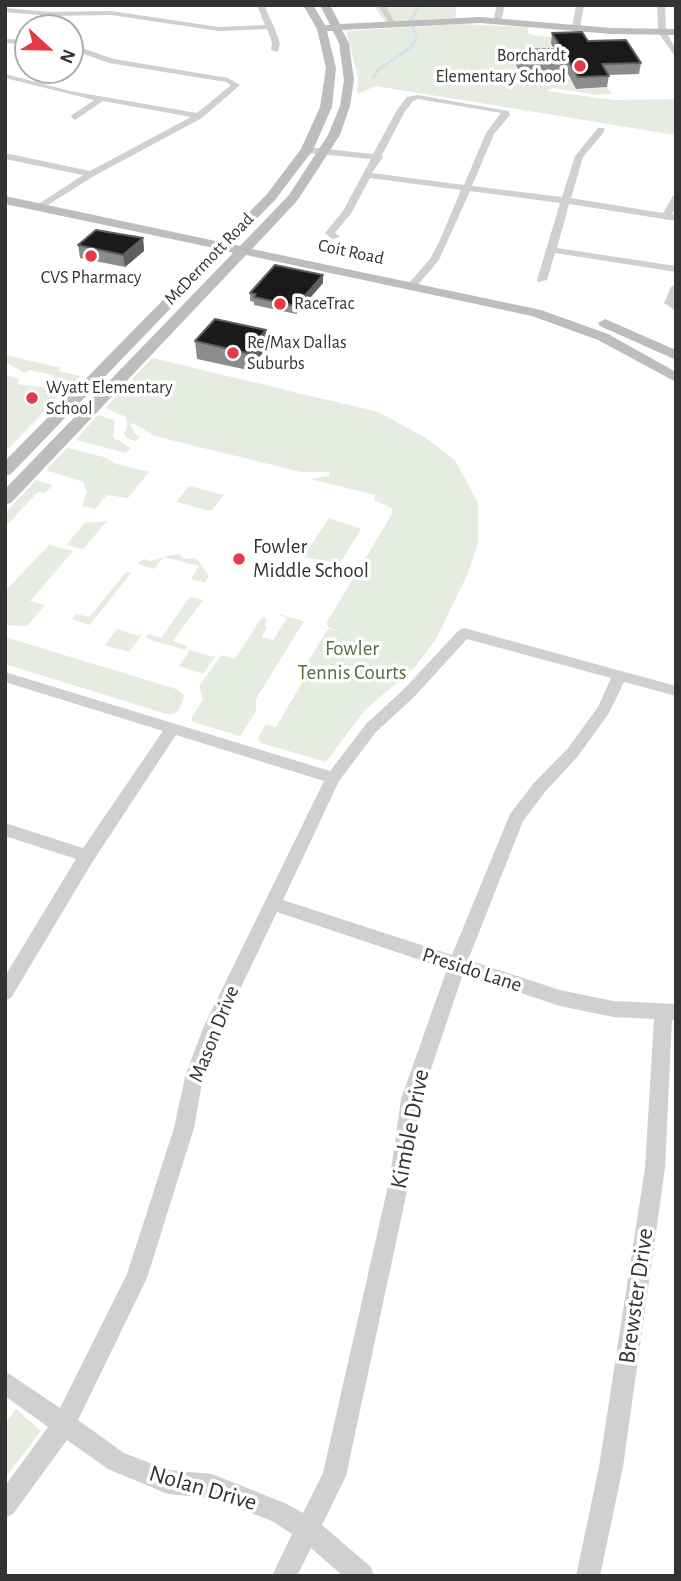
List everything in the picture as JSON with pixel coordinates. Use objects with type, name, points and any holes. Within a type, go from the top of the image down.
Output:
[{"type":"main road","name":"McDermott Road","points":[[5,471],[229,241],[272,195],[307,150],[326,107],[330,79],[328,46],[308,5]]},
{"type":"main road","name":"McDermott Road","points":[[5,499],[293,198],[324,152],[345,106],[349,80],[339,27],[325,5]]},
{"type":"main road","points":[[322,29],[497,21],[576,28],[676,32]]},
{"type":"main road","name":"Coit Road","points":[[5,190],[141,217],[229,241]]},
{"type":"main road","name":"Coit Road","points":[[5,200],[418,279],[556,319],[603,337],[676,378]]},
{"type":"main road","points":[[100,219],[109,215],[141,217]]},
{"type":"main road","name":"Coit Road","points":[[418,279],[476,285]]},
{"type":"main road","points":[[515,293],[555,304]]},
{"type":"main road","points":[[588,315],[676,356]]},
{"type":"main road","points":[[128,344],[150,348]]},
{"type":"main road","points":[[41,434],[63,439]]},
{"type":"street","points":[[260,5],[270,27],[275,50]]},
{"type":"street","points":[[381,5],[398,24]]},
{"type":"street","points":[[497,21],[501,5]]},
{"type":"street","points":[[576,28],[580,5]]},
{"type":"street","points":[[661,5],[662,32],[676,57]]},
{"type":"street","points":[[5,10],[51,14],[111,13],[219,29],[270,27]]},
{"type":"street","points":[[165,20],[174,15]]},
{"type":"street","points":[[40,207],[91,174],[199,116],[234,89],[236,83],[122,63],[84,51]]},
{"type":"street","points":[[42,84],[199,116]]},
{"type":"street","points":[[335,237],[330,233],[347,212],[379,157],[400,112],[410,99],[418,97],[504,111],[506,115],[490,133],[444,242],[418,279]]},
{"type":"street","points":[[75,117],[102,98]]},
{"type":"street","points":[[542,280],[579,156],[601,130]]},
{"type":"street","points":[[307,150],[379,157]]},
{"type":"street","points":[[5,156],[91,174]]},
{"type":"street","points":[[368,175],[671,217],[676,198]]},
{"type":"street","points":[[553,250],[676,269]]},
{"type":"street","points":[[676,287],[669,303],[676,308]]},
{"type":"street","name":"Mason Drive","points":[[5,1506],[64,1424],[136,1278],[184,1128],[194,1077],[212,1028],[332,778],[371,728],[423,679],[464,632],[620,674]]},
{"type":"street","points":[[620,674],[676,691]]},
{"type":"street","name":"Kimble Drive","points":[[284,1576],[334,1476],[400,1177],[411,1099],[457,965],[516,818],[538,788],[573,752],[604,709],[620,674]]},
{"type":"street","points":[[5,677],[332,778]]},
{"type":"street","points":[[5,992],[87,856],[173,728]]},
{"type":"street","points":[[5,830],[87,856]]},
{"type":"street","name":"Presido Lane","points":[[272,904],[560,998],[613,1009],[669,1013]]},
{"type":"street","name":"Brewster Drive","points":[[588,1576],[611,1467],[655,1168],[669,1013]]},
{"type":"street","name":"Nolan Drive","points":[[5,1382],[116,1461],[168,1482],[212,1486],[245,1497],[309,1530],[362,1576]]},
{"type":"green space","points":[[373,5],[457,5],[455,18],[385,22]]},
{"type":"green space","points":[[458,24],[528,27],[528,33],[533,35],[587,41],[550,44],[553,50],[514,62],[520,74],[566,72],[569,75],[566,79],[571,79],[576,89],[589,89],[592,84],[595,88],[607,87],[612,94],[596,95],[553,88],[546,91],[615,100],[676,99],[676,135],[376,86],[357,94],[358,76],[346,31]]},
{"type":"green space","points":[[5,355],[61,368],[58,371],[81,376],[71,385],[51,379],[53,375],[30,370],[25,373],[5,362]]},
{"type":"green space","name":"Fowler Tennis Courts","points":[[152,358],[378,412],[426,438],[455,460],[478,503],[478,543],[467,575],[436,639],[415,667],[365,710],[326,762],[261,743],[258,738],[266,724],[276,727],[304,679],[300,677],[302,671],[328,629],[336,630],[328,627],[327,622],[392,514],[392,508],[374,500],[376,495],[310,479],[330,476],[329,472],[301,472],[155,436],[133,423],[130,424],[135,434],[141,436],[136,441],[127,438],[124,434],[128,424],[126,417],[105,408]]},
{"type":"green space","points":[[5,375],[20,379],[17,384],[65,390],[5,452]]},
{"type":"green space","points":[[100,415],[115,421],[113,437],[131,448],[126,453],[76,440]]},
{"type":"green space","points":[[67,448],[149,472],[128,498],[107,495],[95,509],[82,506],[87,492],[83,482],[46,470]]},
{"type":"green space","points":[[36,480],[53,485],[45,493],[38,492],[5,527],[5,513]]},
{"type":"green space","points":[[189,486],[224,495],[211,511],[176,502]]},
{"type":"green space","points":[[329,518],[361,529],[340,563],[303,557]]},
{"type":"green space","points":[[107,521],[83,549],[66,545],[85,523]]},
{"type":"green space","points":[[49,545],[73,551],[30,601],[45,605],[27,626],[5,625],[5,591]]},
{"type":"green space","points":[[179,554],[184,559],[195,558],[200,563],[209,576],[205,583],[191,579],[199,566],[164,557],[154,569],[137,564],[144,559],[151,561],[166,556]]},
{"type":"green space","points":[[126,572],[131,573],[90,625],[72,619],[76,614],[89,617]]},
{"type":"green space","points":[[190,597],[203,600],[173,641],[188,646],[185,650],[145,638],[148,634],[161,638]]},
{"type":"green space","points":[[274,613],[304,621],[256,699],[256,711],[240,736],[193,722],[191,719],[203,699],[199,687],[221,655],[235,659],[262,617],[266,618],[267,627],[261,637],[273,640],[287,618]]},
{"type":"green space","points":[[117,629],[139,636],[143,633],[129,652],[105,645]]},
{"type":"green space","points":[[5,637],[176,689],[184,695],[182,703],[178,711],[170,715],[5,664]]},
{"type":"green space","points":[[190,650],[213,657],[217,654],[203,674],[179,666]]},
{"type":"green space","points":[[16,1409],[41,1431],[5,1478],[5,1424]]},
{"type":"building","points":[[582,32],[588,41],[626,40],[641,63],[602,64],[609,76],[578,77],[568,60],[521,62],[515,50],[562,49],[552,33]]},
{"type":"building","points":[[96,230],[143,238],[123,255],[78,245]]},
{"type":"building","points":[[275,265],[323,275],[296,306],[254,297],[256,294],[250,293]]},
{"type":"building","points":[[215,319],[266,330],[246,353],[195,341]]},
{"type":"waterway","points":[[411,20],[420,5]]},
{"type":"waterway","points":[[373,78],[378,70],[411,47],[417,38],[413,27]]},
{"type":"place","name":"Borchardt Elementary School","points":[[580,66]]},
{"type":"place","name":"CVS Pharmacy","points":[[91,256]]},
{"type":"place","name":"RaceTrac","points":[[280,304]]},
{"type":"place","name":"Re/Max Dallas Suburbs","points":[[233,353]]},
{"type":"place","name":"Wyatt Elementary School","points":[[32,398]]},
{"type":"place","name":"Fowler Middle School","points":[[239,559]]}]
